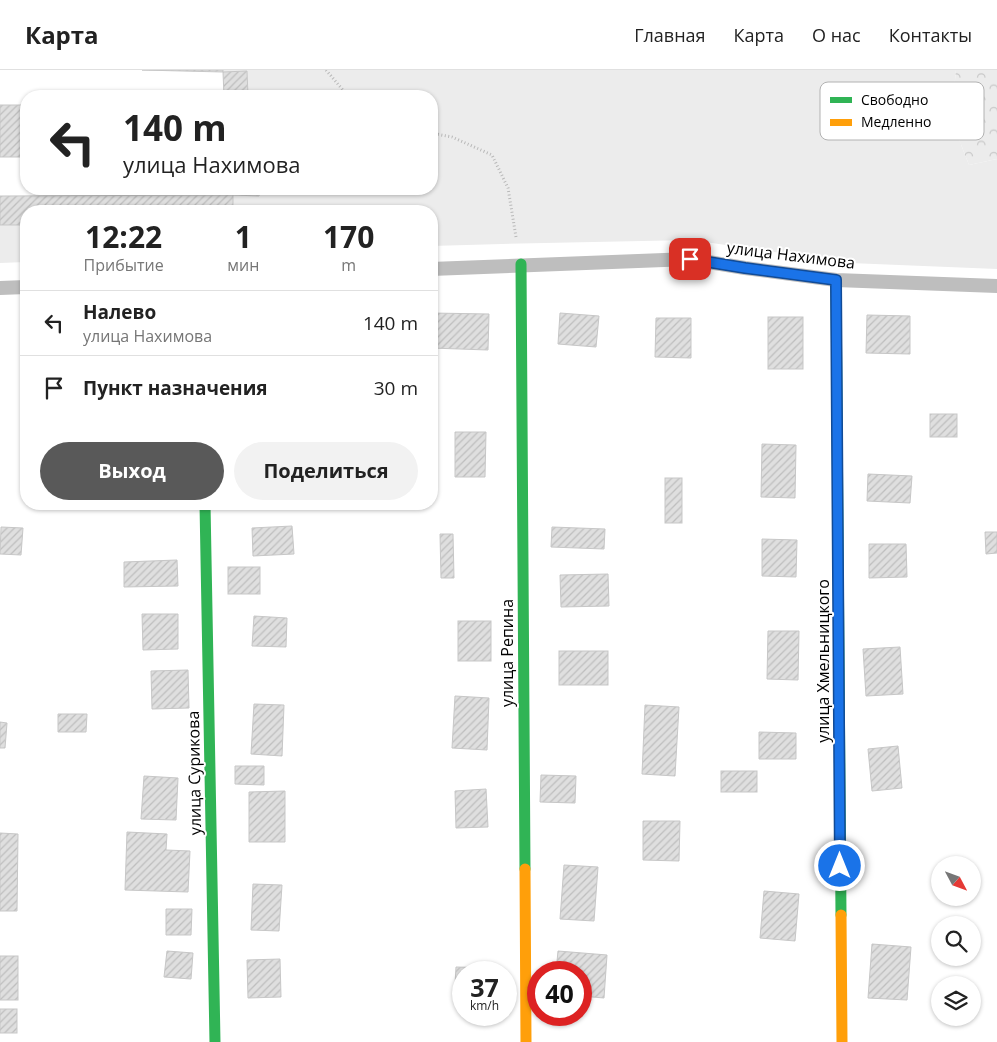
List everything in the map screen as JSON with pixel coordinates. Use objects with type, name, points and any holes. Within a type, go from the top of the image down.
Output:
[{"type":"street","name":"улица Репина","points":[[521,264],[526,1042]]},
{"type":"street","name":"улица Хмельницкого","points":[[836,280],[842,1042]]},
{"type":"street","name":"улица Сурикова","points":[[205,510],[215,1042]]},
{"type":"lane","name":"улица Нахимова","points":[[438,269],[690,259],[836,280],[997,286]]},
{"type":"lane","points":[[0,288],[20,287]]},
{"type":"path","points":[[326,70],[343,90]]},
{"type":"path","points":[[438,134],[452,137],[492,155],[508,188],[521,264]]},
{"type":"green space","points":[[223,70],[956,70],[955,82],[820,82],[820,140],[959,140],[969,165],[997,159],[997,269],[850,263],[691,240],[438,246],[438,205],[233,205],[233,195],[438,195],[438,90],[248,90],[247,71],[223,72]]},
{"type":"green space","points":[[956,70],[997,70],[997,159],[969,165],[959,140],[984,140],[984,82],[955,82]]},
{"type":"green space","points":[[0,225],[20,225],[20,262],[0,263]]},
{"type":"building","points":[[142,70],[223,70],[223,72]]},
{"type":"building","points":[[247,71],[248,90],[224,90],[223,72]]},
{"type":"building","points":[[0,105],[20,105],[20,157],[0,157]]},
{"type":"building","points":[[233,195],[233,205],[20,205],[20,225],[0,225],[0,196]]},
{"type":"building","points":[[438,313],[489,314],[488,350],[438,348]]},
{"type":"building","points":[[560,313],[599,316],[596,347],[558,344]]},
{"type":"building","points":[[867,315],[910,316],[910,354],[866,353]]},
{"type":"building","points":[[768,317],[803,317],[803,369],[768,369]]},
{"type":"building","points":[[656,318],[691,318],[691,358],[655,357]]},
{"type":"building","points":[[930,414],[957,414],[957,437],[930,437]]},
{"type":"building","points":[[455,432],[486,432],[485,477],[455,477]]},
{"type":"building","points":[[762,444],[796,445],[795,498],[761,497]]},
{"type":"building","points":[[868,474],[912,476],[910,503],[867,501]]},
{"type":"building","points":[[665,478],[682,478],[682,523],[665,523]]},
{"type":"building","points":[[292,526],[294,554],[253,556],[252,528]]},
{"type":"building","points":[[1,527],[23,528],[21,555],[0,554]]},
{"type":"building","points":[[552,527],[605,529],[604,549],[551,547]]},
{"type":"building","points":[[985,532],[997,532],[997,553],[986,554]]},
{"type":"building","points":[[440,534],[453,534],[454,578],[441,578]]},
{"type":"building","points":[[762,539],[797,540],[796,577],[762,576]]},
{"type":"building","points":[[869,544],[906,544],[907,577],[869,578]]},
{"type":"building","points":[[177,560],[178,586],[124,587],[124,562]]},
{"type":"building","points":[[228,567],[260,567],[260,594],[228,594]]},
{"type":"building","points":[[608,574],[609,606],[561,607],[560,575]]},
{"type":"building","points":[[142,614],[178,614],[178,649],[143,650]]},
{"type":"building","points":[[254,616],[287,618],[286,647],[252,646]]},
{"type":"building","points":[[458,621],[491,621],[491,661],[458,661]]},
{"type":"building","points":[[768,631],[799,631],[798,680],[767,679]]},
{"type":"building","points":[[900,647],[903,694],[866,696],[863,649]]},
{"type":"building","points":[[559,651],[608,651],[608,685],[559,685]]},
{"type":"building","points":[[188,670],[189,708],[152,709],[151,671]]},
{"type":"building","points":[[455,696],[489,698],[487,750],[452,748]]},
{"type":"building","points":[[254,704],[284,705],[282,756],[251,754]]},
{"type":"building","points":[[645,705],[679,707],[675,776],[642,774]]},
{"type":"building","points":[[58,714],[87,714],[86,732],[58,732]]},
{"type":"building","points":[[0,722],[7,723],[5,748],[0,748]]},
{"type":"building","points":[[759,732],[796,733],[796,759],[759,759]]},
{"type":"building","points":[[898,746],[902,788],[872,791],[868,749]]},
{"type":"building","points":[[235,766],[264,766],[264,785],[235,784]]},
{"type":"building","points":[[721,771],[757,771],[757,792],[721,792]]},
{"type":"building","points":[[541,775],[576,776],[575,803],[540,802]]},
{"type":"building","points":[[144,776],[178,778],[176,820],[141,819]]},
{"type":"building","points":[[486,789],[488,827],[456,828],[455,791]]},
{"type":"building","points":[[285,791],[285,842],[249,842],[249,792]]},
{"type":"building","points":[[643,821],[680,821],[679,861],[643,860]]},
{"type":"building","points":[[127,832],[167,834],[166,850],[190,851],[188,892],[125,890]]},
{"type":"building","points":[[0,833],[18,834],[17,911],[0,911]]},
{"type":"building","points":[[564,865],[598,867],[594,921],[560,919]]},
{"type":"building","points":[[253,884],[282,885],[279,931],[251,930]]},
{"type":"building","points":[[764,891],[799,894],[795,941],[760,938]]},
{"type":"building","points":[[166,909],[192,909],[191,935],[166,935]]},
{"type":"building","points":[[872,944],[911,947],[907,1000],[868,998]]},
{"type":"building","points":[[167,951],[193,953],[191,979],[164,977]]},
{"type":"building","points":[[558,951],[607,955],[604,998],[592,997],[592,961],[557,961]]},
{"type":"building","points":[[0,956],[18,956],[18,1000],[0,1000]]},
{"type":"building","points":[[280,959],[281,997],[248,998],[247,960]]},
{"type":"building","points":[[0,1009],[17,1009],[17,1033],[0,1033]]},
{"type":"traffic: fast","points":[[521,264],[525,869]]},
{"type":"traffic: fast","points":[[836,280],[841,915]]},
{"type":"traffic: fast","points":[[205,510],[215,1042]]},
{"type":"traffic: slow","points":[[525,869],[526,1042]]},
{"type":"traffic: slow","points":[[841,915],[842,1042]]},
{"type":"route","points":[[690,259],[836,280],[840,866]]}]
